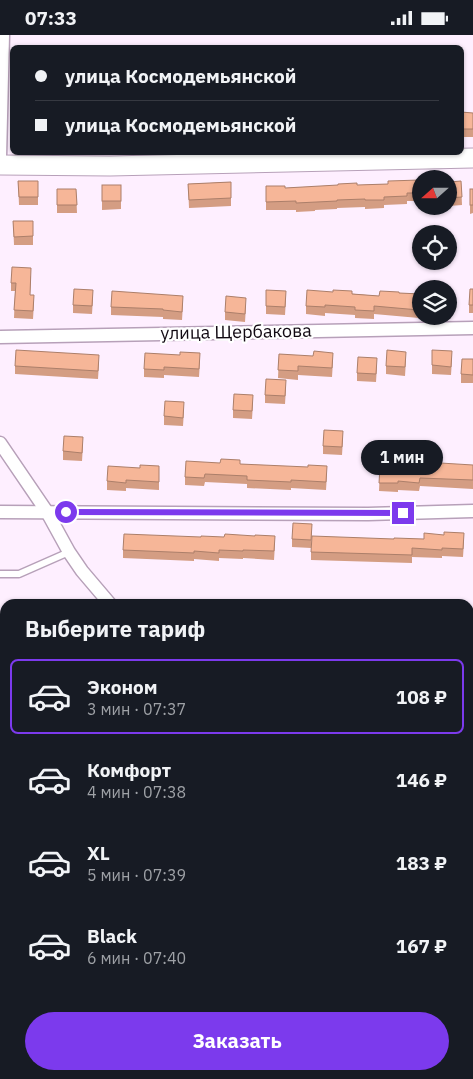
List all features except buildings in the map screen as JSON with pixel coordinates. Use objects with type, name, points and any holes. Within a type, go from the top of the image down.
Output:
[{"type":"main road","points":[[0,165],[120,166],[473,158]]},
{"type":"street","points":[[0,157],[3,35]]},
{"type":"street","name":"улица Щербакова","points":[[0,337],[473,328]]},
{"type":"street","points":[[0,443],[47,512],[69,553],[106,599]]},
{"type":"street","points":[[0,511],[368,514],[473,511]]},
{"type":"lane","points":[[0,574],[19,574],[69,553]]},
{"type":"route","points":[[66,512],[403,513]]}]
